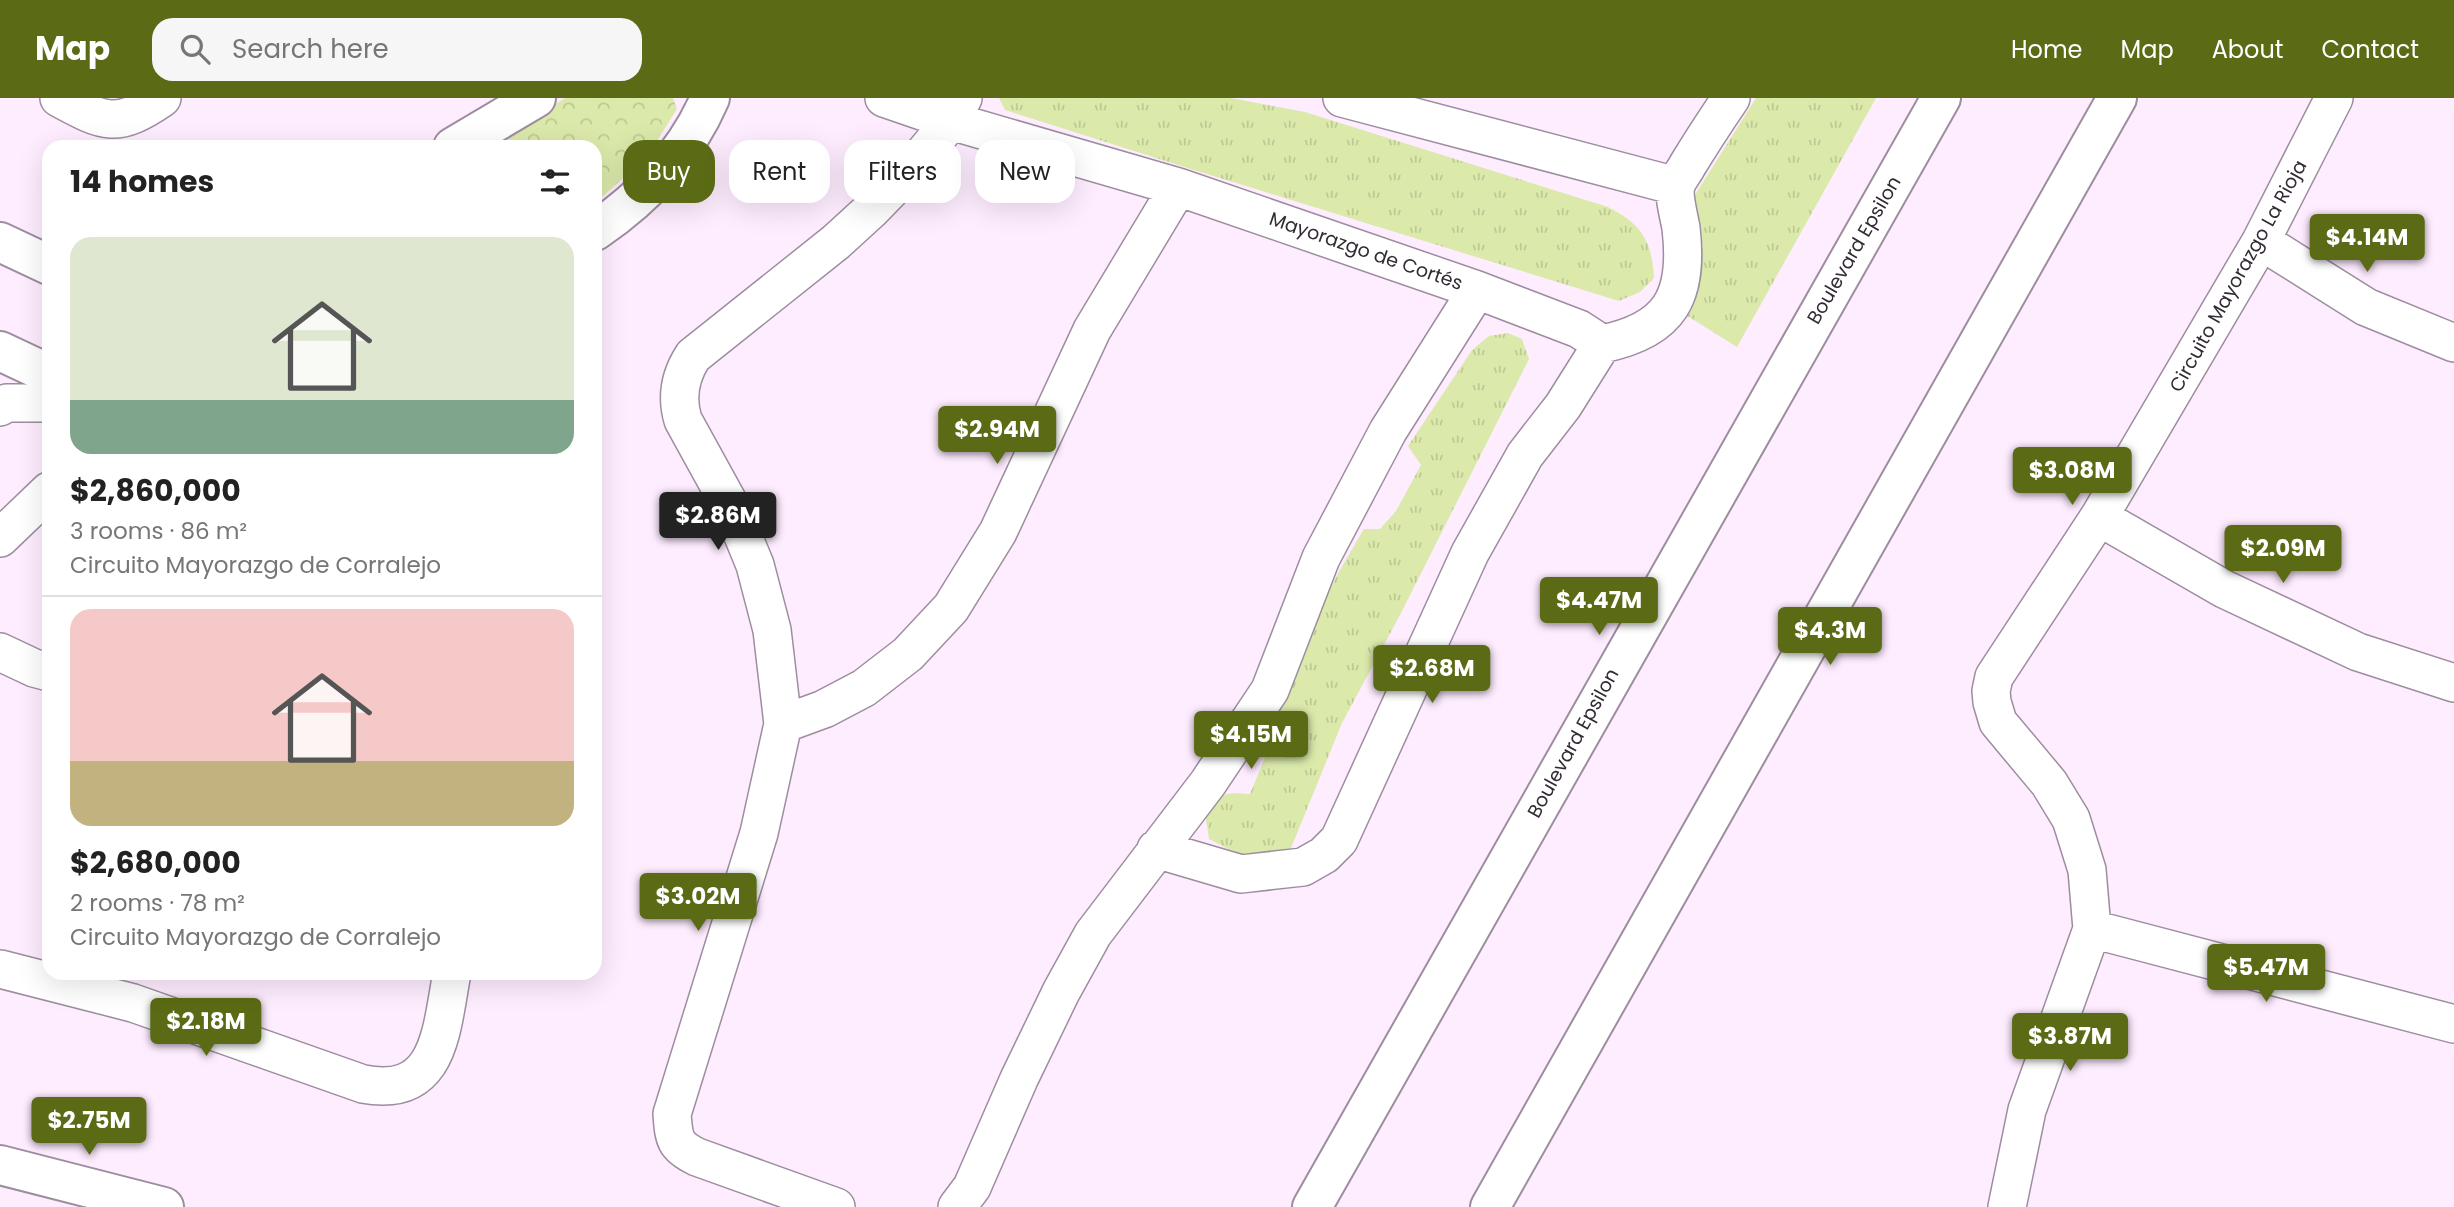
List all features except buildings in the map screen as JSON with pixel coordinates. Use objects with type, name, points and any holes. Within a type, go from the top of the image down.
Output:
[{"type":"street","points":[[59,98],[107,120],[121,120],[135,115],[162,98]]},
{"type":"street","points":[[465,140],[536,98]]},
{"type":"street","points":[[602,226],[624,209],[673,160],[689,139],[710,98]]},
{"type":"street","name":"Mayorazgo de Cortés","points":[[884,98],[957,110],[1477,290],[1579,329],[1602,344]]},
{"type":"street","points":[[1342,98],[1676,186]]},
{"type":"street","points":[[1156,849],[1241,874],[1303,867],[1324,855],[1339,840],[1470,552],[1525,455],[1563,406],[1602,344],[1627,339],[1651,326],[1669,311],[1679,288],[1683,264],[1676,186],[1731,98]]},
{"type":"street","name":"Boulevard Epsilon","points":[[1312,1207],[1671,569],[1941,98]]},
{"type":"street","points":[[1490,1207],[2117,98]]},
{"type":"street","name":"Circuito Mayorazgo La Rioja","points":[[2007,1207],[2027,1110],[2092,929],[2087,870],[2071,820],[2049,783],[1998,722],[1991,691],[1994,677],[2099,517],[2261,241],[2334,98]]},
{"type":"street","points":[[836,1207],[697,1157],[681,1149],[673,1131],[672,1114],[759,833],[783,724],[772,630],[754,565],[732,509],[683,420],[679,387],[684,370],[693,356],[836,242],[871,210],[909,171],[957,110]]},
{"type":"street","points":[[783,724],[824,709],[864,688],[908,654],[951,608],[998,532],[1092,330],[1178,187]]},
{"type":"street","points":[[2261,241],[2366,307],[2454,343]]},
{"type":"street","points":[[0,242],[42,262]]},
{"type":"street","points":[[957,1207],[972,1187],[1019,1079],[1061,992],[1093,934],[1208,783],[1270,690],[1321,558],[1388,431],[1477,290]]},
{"type":"street","points":[[0,351],[42,371]]},
{"type":"street","points":[[0,407],[7,403],[42,402]]},
{"type":"street","points":[[0,538],[42,498]]},
{"type":"street","points":[[2099,517],[2224,589],[2358,652],[2454,683]]},
{"type":"street","points":[[0,652],[42,670]]},
{"type":"street","points":[[2092,929],[2454,1024]]},
{"type":"street","points":[[0,969],[42,980]]},
{"type":"street","points":[[43,980],[133,1003],[363,1084],[384,1088],[409,1082],[429,1064],[438,1043],[451,980]]},
{"type":"street","points":[[0,1165],[164,1207]]},
{"type":"green space","points":[[565,98],[673,98],[677,109],[657,140],[623,140],[623,178],[602,197],[602,140],[501,140]]},
{"type":"green space","points":[[999,98],[1231,98],[1305,112],[1608,207],[1629,220],[1643,235],[1651,253],[1654,278],[1640,292],[1619,301],[1005,110]]},
{"type":"green space","points":[[1756,98],[1876,98],[1737,347],[1686,315],[1703,245],[1688,206]]},
{"type":"green space","points":[[1508,333],[1522,339],[1529,359],[1401,613],[1342,723],[1289,853],[1245,858],[1209,839],[1205,812],[1224,795],[1250,794],[1281,719],[1270,708],[1338,573],[1364,529],[1380,529],[1396,511],[1421,465],[1408,446],[1472,350],[1489,336]]}]
